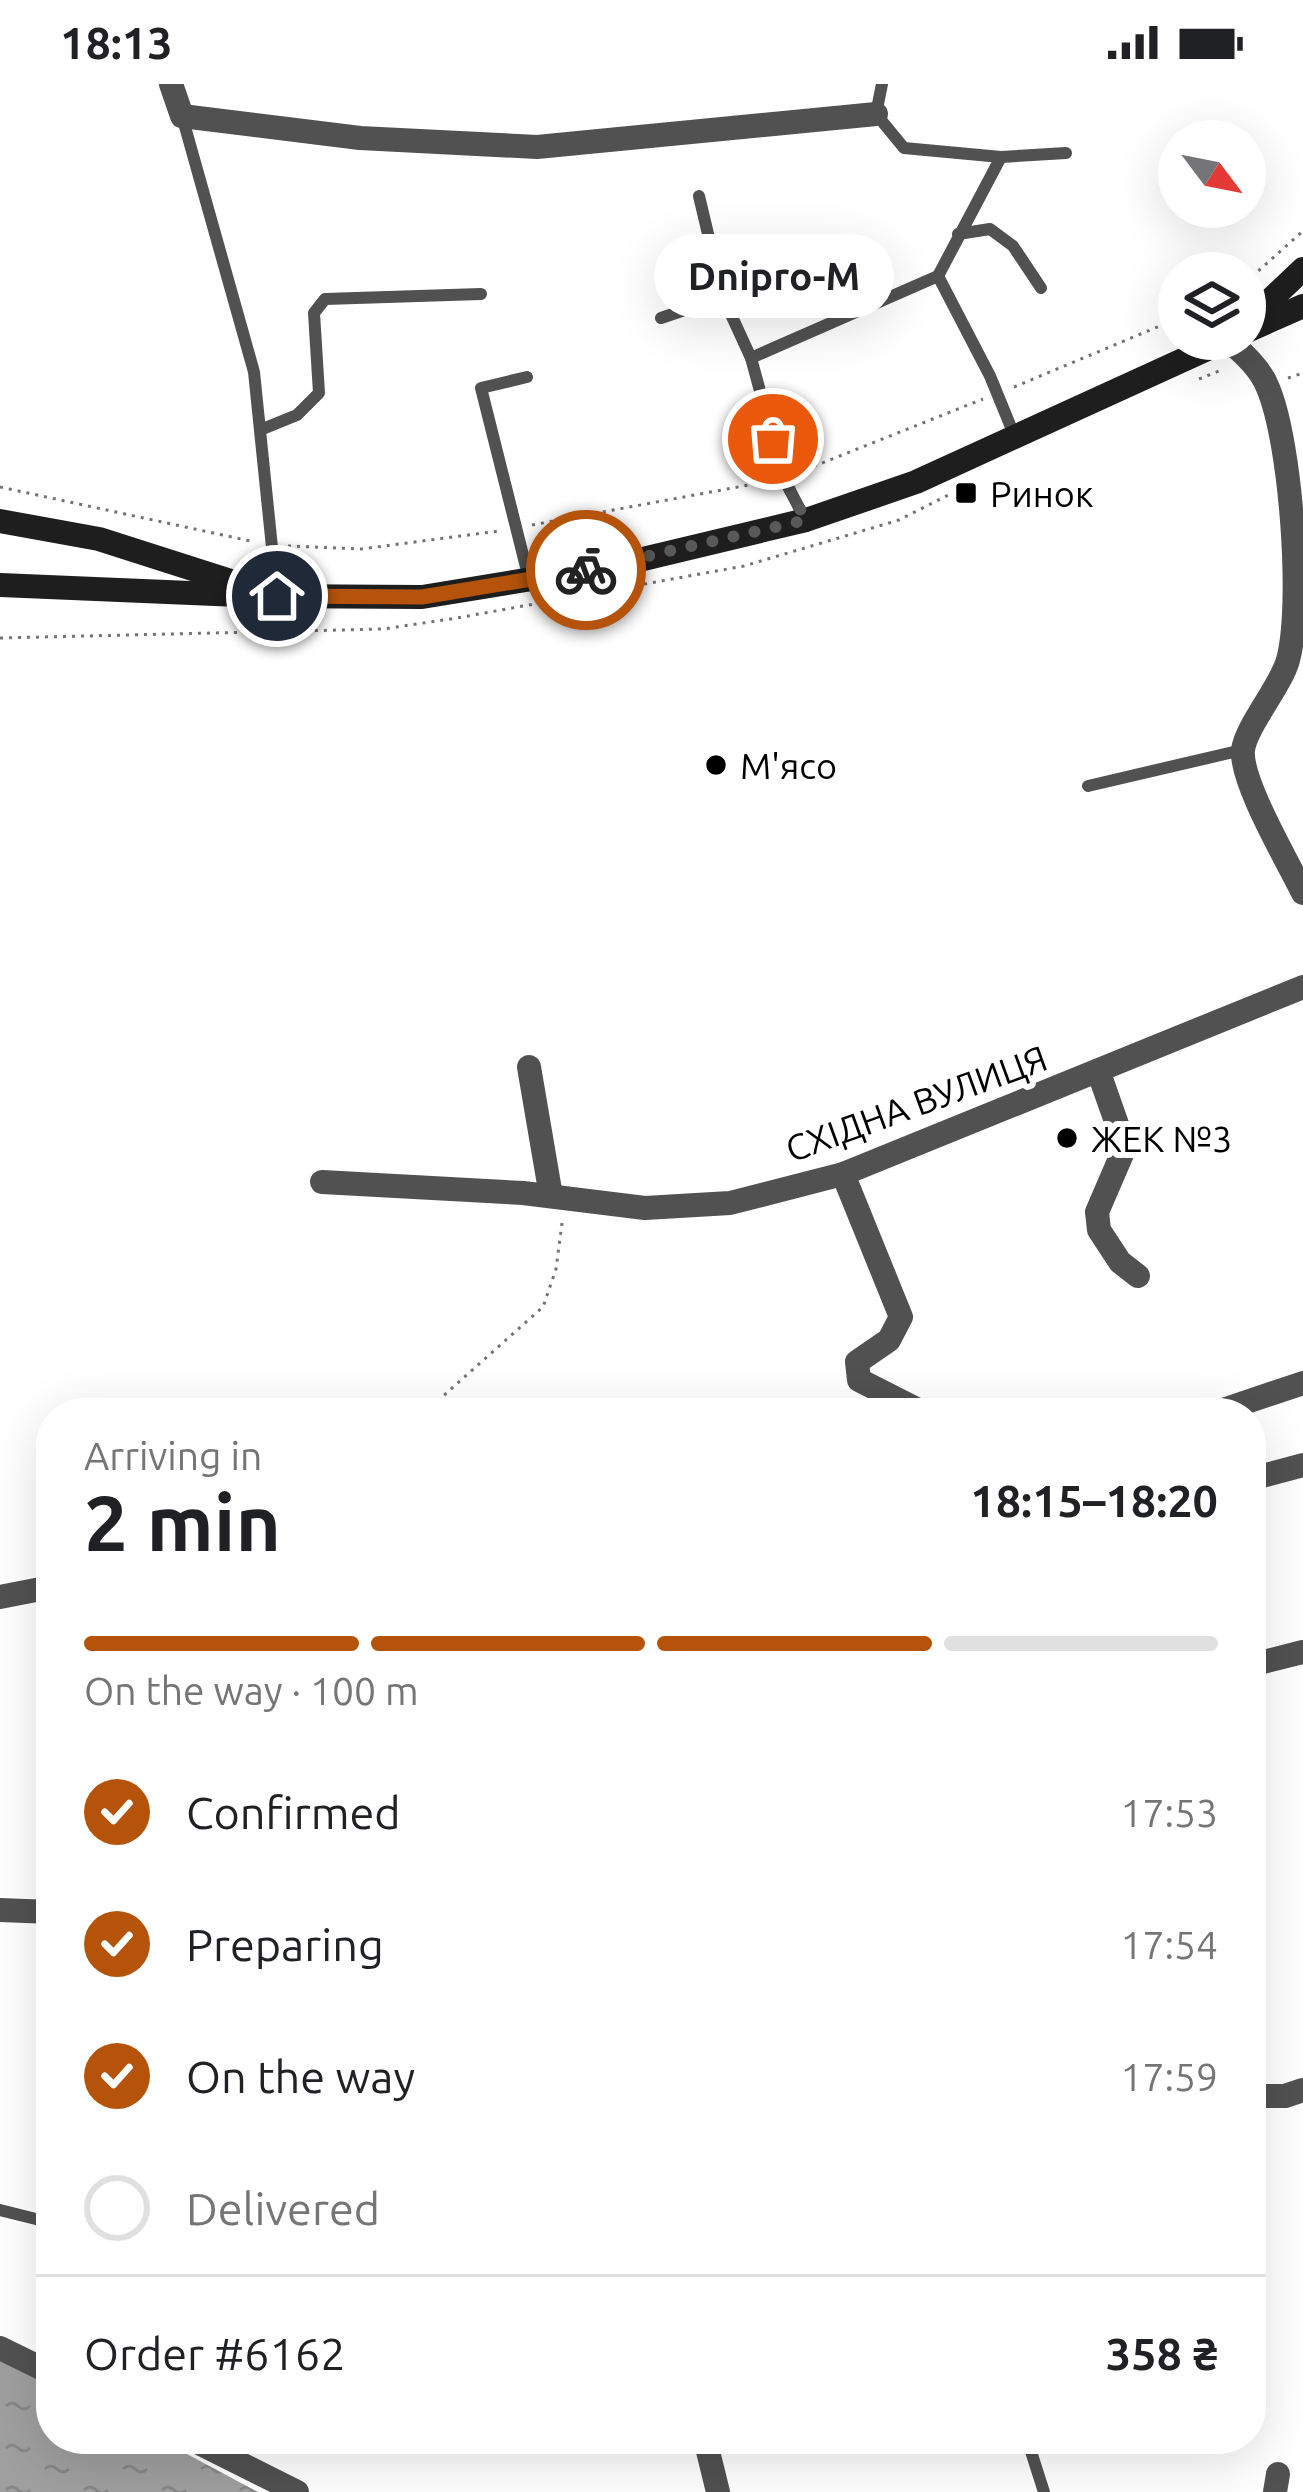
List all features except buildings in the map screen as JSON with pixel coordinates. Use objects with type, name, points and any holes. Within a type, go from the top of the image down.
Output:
[{"type":"main road","points":[[1266,307],[1303,269]]},
{"type":"main road","points":[[1266,320],[1303,306]]},
{"type":"main road","points":[[0,585],[422,597],[618,565],[806,520],[916,482],[1184,360]]},
{"type":"main road","points":[[0,521],[99,538],[277,596]]},
{"type":"street","points":[[170,84],[182,116],[360,138],[537,147],[876,114]]},
{"type":"street","points":[[1249,360],[1268,385],[1294,440],[1294,600],[1288,660],[1244,749],[1251,787],[1303,892]]},
{"type":"street","name":"СХІДНА ВУЛИЦЯ","points":[[322,1182],[558,1197],[645,1208],[699,1208],[843,1174],[1303,987]]},
{"type":"street","points":[[529,1067],[558,1197]]},
{"type":"street","points":[[1100,1073],[1125,1147],[1097,1212],[1099,1230],[1120,1262],[1138,1276]]},
{"type":"street","points":[[843,1174],[901,1317],[889,1340],[857,1362],[859,1380],[894,1398]]},
{"type":"street","points":[[1258,1398],[1303,1383]]},
{"type":"street","points":[[1266,1474],[1303,1465]]},
{"type":"street","points":[[0,1597],[36,1590]]},
{"type":"street","points":[[1266,1661],[1303,1652]]},
{"type":"street","points":[[0,1910],[36,1911]]},
{"type":"street","points":[[1266,2096],[1303,2090]]},
{"type":"street","points":[[0,2348],[36,2366]]},
{"type":"street","points":[[221,2454],[297,2492]]},
{"type":"street","points":[[709,2454],[718,2492]]},
{"type":"lane","points":[[882,84],[876,114],[904,148],[1001,157],[1066,153]]},
{"type":"lane","points":[[182,116],[254,372],[277,596]]},
{"type":"lane","points":[[752,358],[938,276],[1001,157]]},
{"type":"lane","points":[[699,196],[723,297],[752,358],[784,479],[806,520]]},
{"type":"lane","points":[[958,234],[990,229],[1013,246],[1041,288]]},
{"type":"lane","points":[[938,276],[1016,438]]},
{"type":"lane","points":[[260,430],[297,415],[319,393],[314,313],[325,299],[481,294]]},
{"type":"lane","points":[[661,319],[723,297]]},
{"type":"lane","points":[[527,377],[482,388],[529,580]]},
{"type":"lane","points":[[1088,786],[1244,749]]},
{"type":"lane","points":[[0,2210],[36,2219]]},
{"type":"lane","points":[[1033,2454],[1044,2492]]},
{"type":"path","points":[[1266,264],[1303,231]]},
{"type":"path","points":[[0,487],[272,544],[361,549],[515,529],[784,479],[1158,327]]},
{"type":"path","points":[[599,593],[603,609]]},
{"type":"path","points":[[0,638],[383,628],[457,618]]},
{"type":"path","points":[[441,1398],[543,1307],[556,1269],[558,1197]]},
{"type":"water","points":[[0,2359],[36,2377],[36,2454],[187,2454],[258,2492],[0,2492]]},
{"type":"way so far","points":[[586,570],[806,520],[784,479],[773,439]]},
{"type":"place","name":"Dnipro-M","points":[[773,439]]},
{"type":"place","name":"Ринок","points":[[966,493]]},
{"type":"place","name":"М'ясо","points":[[716,765]]},
{"type":"place","name":"ЖЕК №3","points":[[1067,1138]]},
{"type":"route","points":[[277,596],[422,597],[586,570]]}]
